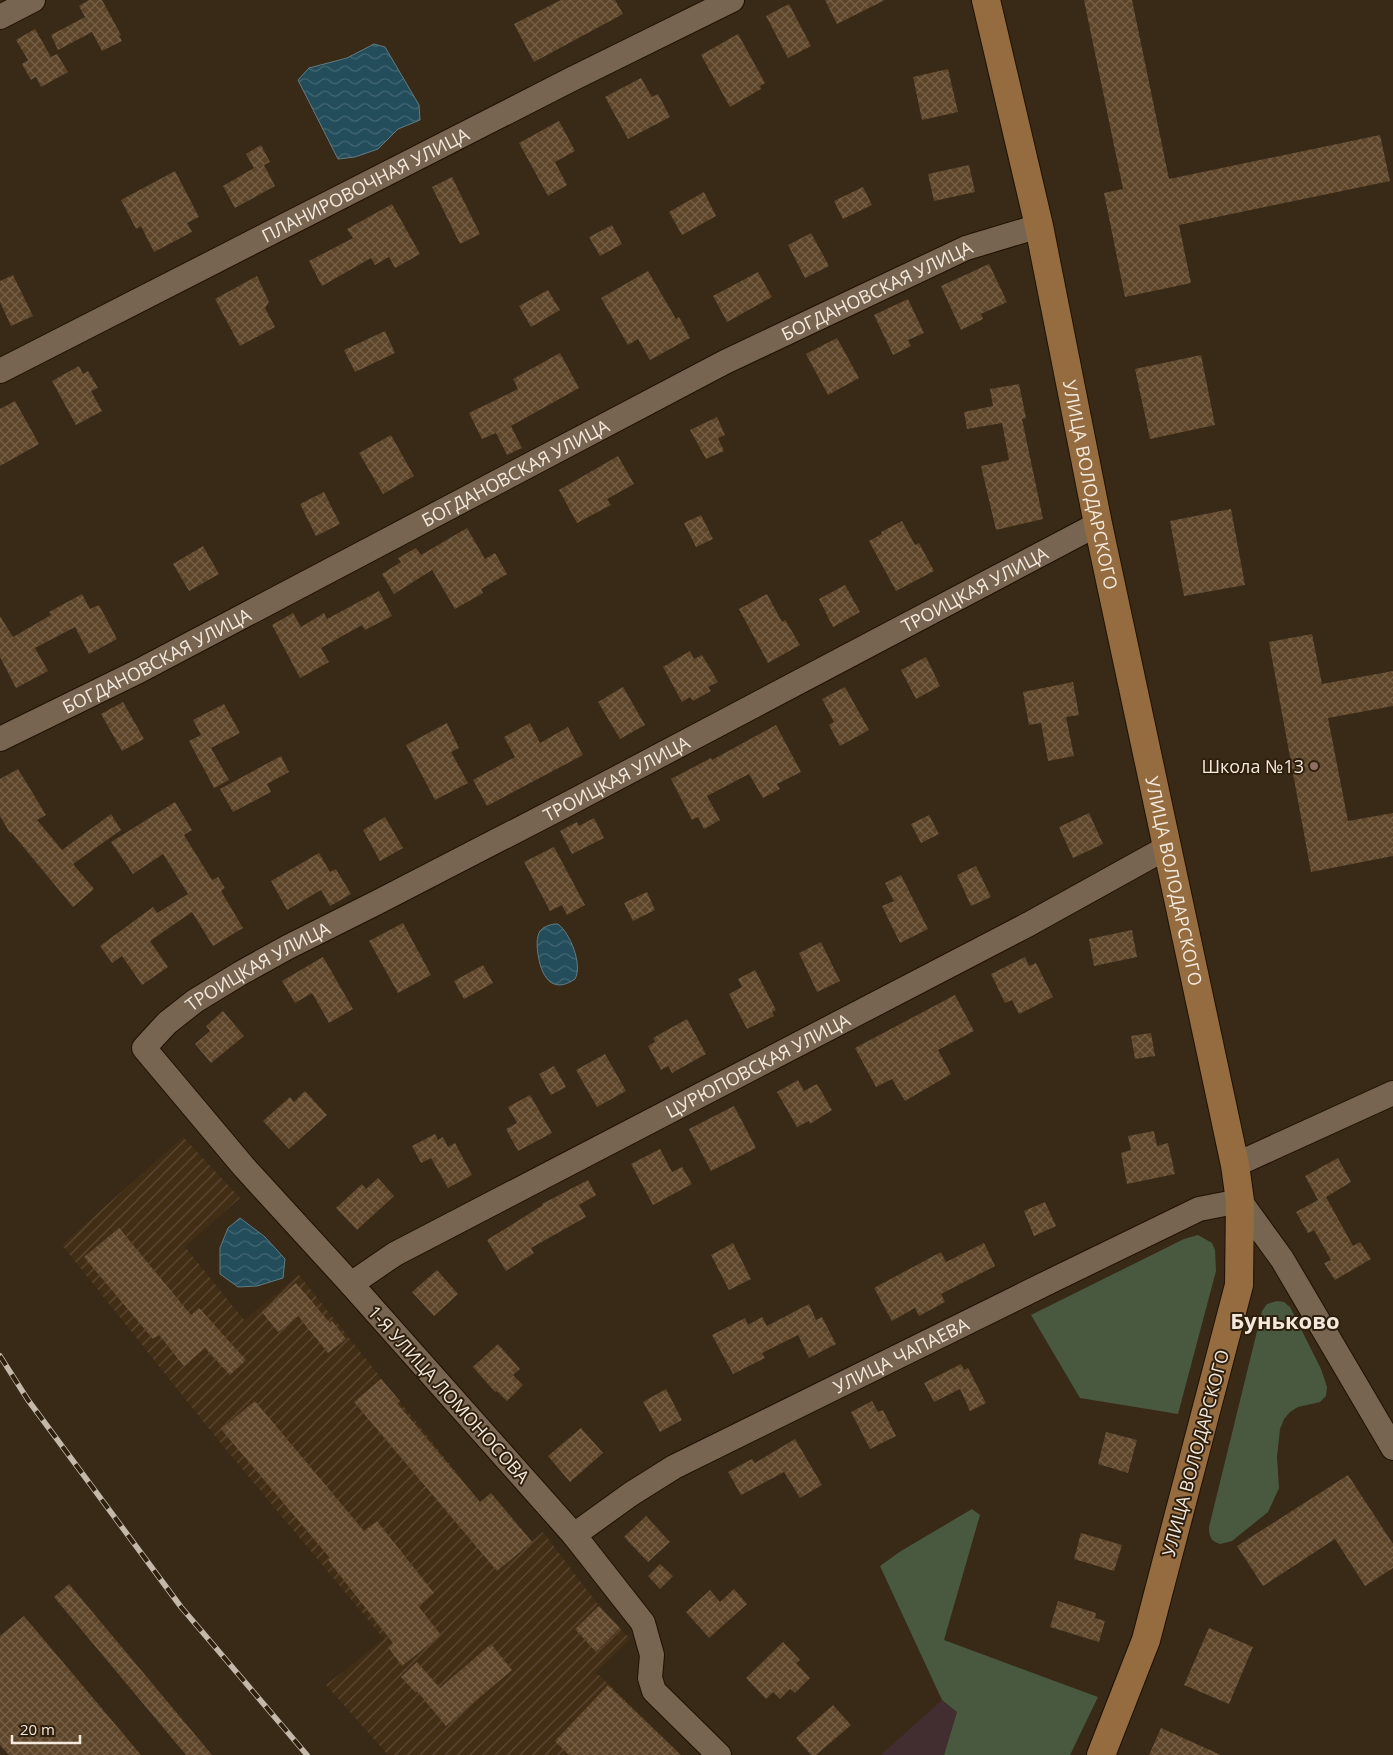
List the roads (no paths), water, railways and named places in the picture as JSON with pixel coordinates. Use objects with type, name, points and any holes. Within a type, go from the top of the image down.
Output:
[{"type":"main road","name":"УЛИЦА ВОЛОДАРСКОГО","points":[[986,0],[1039,226],[1098,524],[1235,1166],[1240,1201],[1239,1285],[1146,1640],[1102,1755]]},
{"type":"street","points":[[0,17],[33,0]]},
{"type":"street","name":"ПЛАНИРОВОЧНАЯ УЛИЦА","points":[[0,371],[561,84],[732,0]]},
{"type":"street","name":"БОГДАНОВСКАЯ УЛИЦА","points":[[0,739],[139,672],[725,362],[966,248],[1039,226]]},
{"type":"street","name":"ТРОИЦКАЯ УЛИЦА","points":[[144,1048],[167,1023],[195,1001],[288,947],[376,904],[564,806],[1098,524]]},
{"type":"street","name":"ЦУРЮПОВСКАЯ УЛИЦА","points":[[351,1284],[395,1254],[1029,924],[1166,848]]},
{"type":"street","name":"1-Я УЛИЦА ЛОМОНОСОВА","points":[[144,1048],[244,1167],[351,1284],[574,1535],[644,1623],[652,1655],[650,1678],[654,1691],[719,1755]]},
{"type":"street","points":[[1235,1166],[1393,1093]]},
{"type":"street","points":[[1240,1201],[1282,1259],[1385,1418],[1393,1448]]},
{"type":"street","name":"УЛИЦА ЧАПАЕВА","points":[[574,1535],[631,1494],[674,1467],[1199,1210],[1240,1201]]},
{"type":"water","points":[[374,44],[385,47],[419,105],[420,120],[398,129],[378,149],[355,157],[338,159],[298,80],[309,68],[347,58]]},
{"type":"water","points":[[558,924],[567,934],[574,950],[577,966],[575,979],[560,985],[549,981],[545,976],[537,948],[540,931],[546,926]]},
{"type":"water","points":[[240,1218],[265,1237],[285,1259],[283,1278],[257,1286],[238,1287],[220,1274],[220,1248],[228,1228]]},
{"type":"railway","points":[[0,1356],[28,1400],[181,1607],[307,1755]]},
{"type":"place","name":"Школа №13","points":[[1314,766]]},
{"type":"district","name":"Буньково","points":[[1285,1320]]}]
